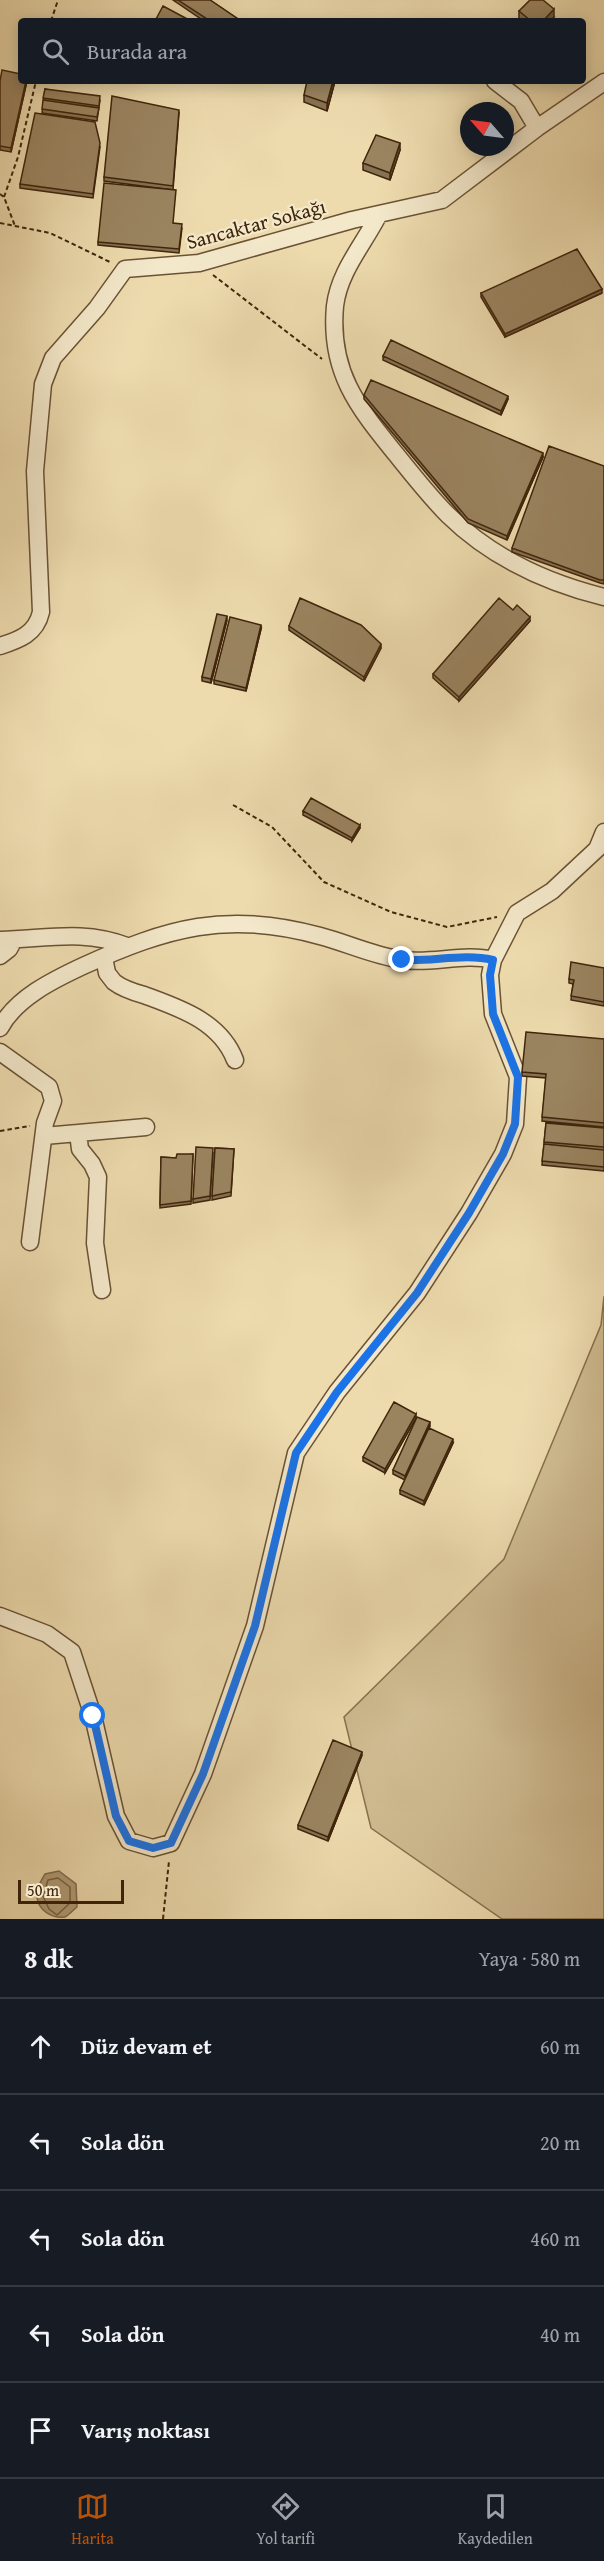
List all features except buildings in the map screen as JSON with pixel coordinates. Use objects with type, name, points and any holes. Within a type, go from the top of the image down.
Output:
[{"type":"street","name":"Sancaktar Sokağı","points":[[125,269],[199,263],[352,220],[442,200],[537,128],[604,82]]},
{"type":"street","points":[[499,84],[521,101],[537,128]]},
{"type":"street","points":[[378,216],[339,288],[334,320],[345,379],[361,411],[427,491],[471,536],[510,561],[551,582],[604,597]]},
{"type":"street","points":[[0,645],[26,636],[38,623],[40,612],[35,471],[45,377],[60,348],[97,308],[125,269]]},
{"type":"street","points":[[0,1616],[47,1634],[72,1652],[93,1716],[116,1816],[129,1841],[153,1848],[171,1843],[203,1774],[255,1626],[296,1453],[337,1392],[417,1293],[469,1213],[503,1154],[515,1124],[518,1077],[493,1014],[490,975],[493,960],[518,913],[552,891],[597,849],[604,832]]},
{"type":"street","points":[[0,1028],[9,1014],[28,997],[72,971],[127,946],[194,926],[246,923],[275,926],[402,960],[424,962],[477,957],[493,960]]},
{"type":"street","points":[[0,956],[9,949],[7,940],[90,936],[109,939],[127,946]]},
{"type":"street","points":[[104,957],[107,973],[114,982],[203,1021],[225,1041],[236,1060]]},
{"type":"street","points":[[0,1052],[49,1087],[53,1101],[44,1129],[30,1242]]},
{"type":"street","points":[[44,1129],[78,1133],[146,1127]]},
{"type":"street","points":[[78,1133],[80,1149],[92,1164],[98,1177],[95,1244],[102,1290]]},
{"type":"path","points":[[52,18],[58,0]]},
{"type":"path","points":[[4,197],[18,157],[35,84]]},
{"type":"path","points":[[0,194],[4,197],[15,226]]},
{"type":"path","points":[[0,223],[50,233],[125,269]]},
{"type":"path","points":[[199,263],[345,379]]},
{"type":"path","points":[[233,805],[272,827],[324,882],[391,912],[447,927],[518,913]]},
{"type":"path","points":[[0,1131],[44,1129]]},
{"type":"path","points":[[163,1919],[171,1843]]},
{"type":"shaded area","points":[[604,1296],[604,1919],[502,1919],[371,1828],[344,1717],[504,1559],[601,1325]]},
{"type":"water","points":[[59,1871],[76,1884],[77,1907],[65,1917],[55,1917],[46,1913],[37,1897],[38,1888],[45,1874]]},
{"type":"route","points":[[93,1716],[116,1816],[129,1841],[153,1848],[171,1843],[203,1774],[255,1626],[296,1453],[337,1392],[417,1293],[469,1213],[503,1154],[515,1124],[518,1077],[493,1014],[490,975],[493,960],[477,957],[424,962],[402,960]]}]
